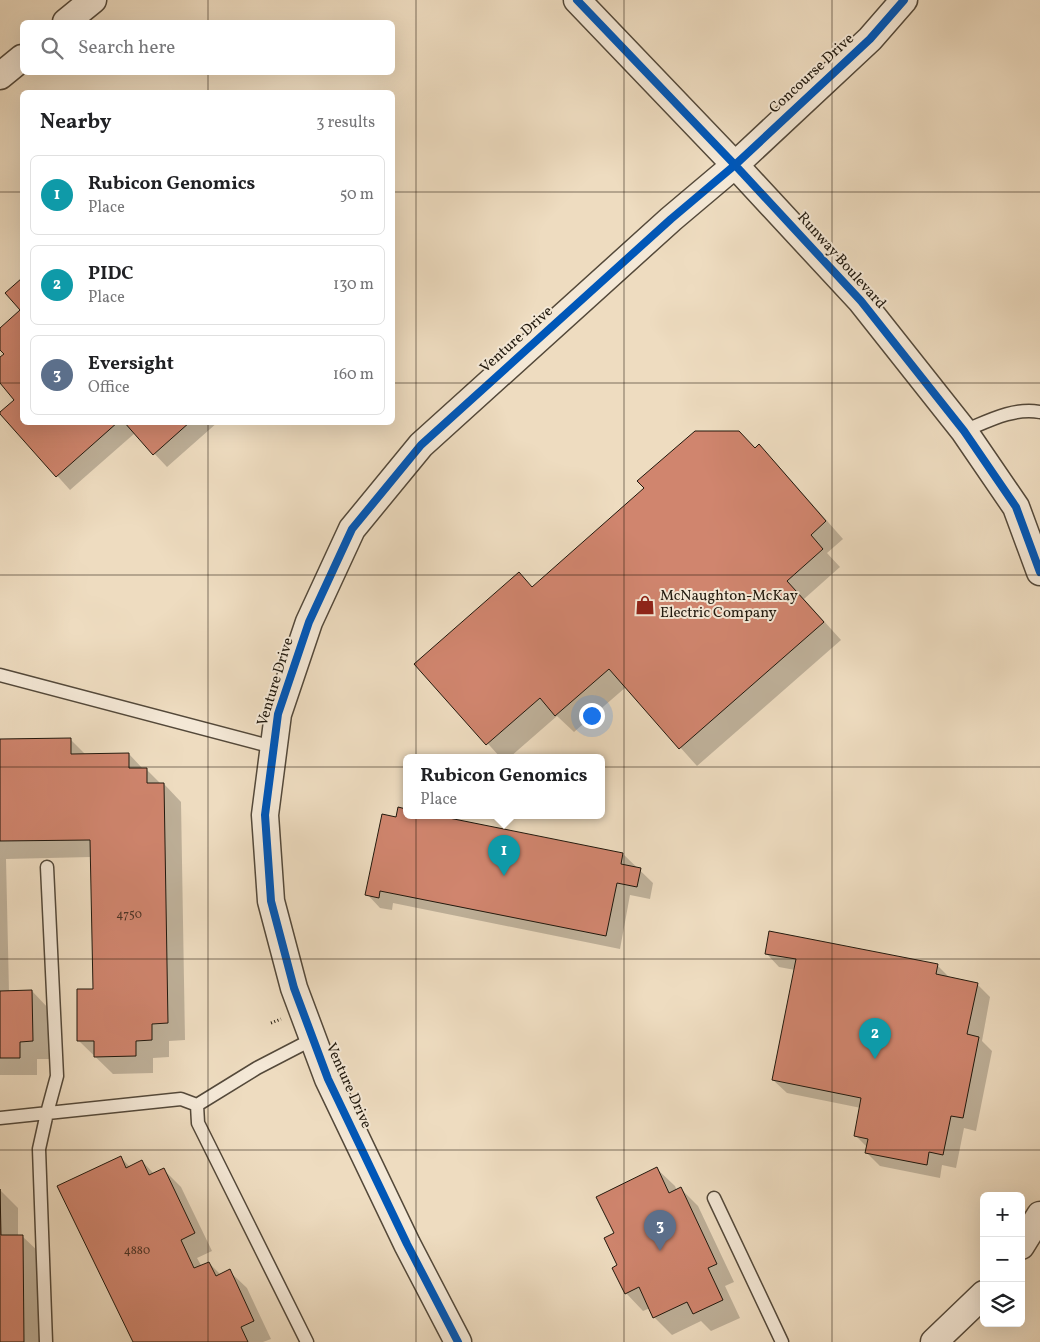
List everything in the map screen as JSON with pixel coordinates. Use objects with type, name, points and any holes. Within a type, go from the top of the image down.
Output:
[{"type":"street","points":[[68,20],[93,0]]},
{"type":"street","name":"Runway Boulevard","points":[[577,0],[735,165],[861,301],[964,431],[1016,507],[1040,572]]},
{"type":"street","name":"Concourse Drive","points":[[735,165],[870,39],[904,0]]},
{"type":"street","points":[[0,76],[20,60]]},
{"type":"street","name":"Venture Drive","points":[[458,1342],[397,1225],[328,1079],[294,988],[270,901],[265,815],[272,747],[278,714],[309,622],[352,529],[421,445],[671,219],[735,165]]},
{"type":"street","points":[[1025,1239],[1040,1215]]},
{"type":"street","points":[[934,1342],[980,1298]]},
{"type":"lane","points":[[964,431],[1001,416],[1026,410],[1040,412]]},
{"type":"lane","points":[[0,675],[272,747]]},
{"type":"lane","points":[[46,1342],[39,1149],[57,1076],[47,868]]},
{"type":"lane","points":[[197,1105],[257,1068],[313,1039]]},
{"type":"lane","points":[[0,1118],[181,1099],[197,1105]]},
{"type":"lane","points":[[197,1105],[198,1123],[307,1342]]},
{"type":"lane","points":[[714,1198],[782,1342]]},
{"type":"building","points":[[20,280],[20,310],[5,293]]},
{"type":"building","points":[[20,310],[20,425],[115,425],[56,477],[0,414],[14,400],[0,383],[0,357],[4,354],[0,350],[0,328]]},
{"type":"building","points":[[127,425],[187,425],[153,455]]},
{"type":"building","name":"McNaughton-McKay Electric Company","points":[[695,431],[739,431],[755,448],[759,444],[826,521],[811,535],[823,549],[787,581],[824,622],[679,749],[609,669],[555,716],[540,698],[486,745],[414,664],[519,572],[532,587],[644,488],[637,481]]},
{"type":"building","points":[[71,738],[71,754],[129,753],[129,768],[147,768],[147,783],[164,783],[168,1023],[152,1024],[152,1040],[136,1041],[136,1056],[94,1057],[94,1041],[77,1041],[77,989],[93,989],[90,840],[0,841],[0,739]]},
{"type":"building","points":[[398,807],[403,808],[403,819],[454,819],[623,853],[621,864],[641,868],[637,887],[617,883],[606,936],[380,891],[379,898],[365,895],[382,814],[396,817]]},
{"type":"building","points":[[769,931],[938,964],[936,974],[978,983],[967,1034],[979,1037],[963,1118],[951,1116],[943,1155],[929,1152],[927,1165],[865,1153],[868,1139],[854,1136],[861,1098],[772,1080],[796,959],[765,954]]},
{"type":"building","points":[[32,990],[33,1041],[20,1042],[20,1058],[0,1058],[0,991]]},
{"type":"building","points":[[121,1156],[126,1168],[142,1160],[149,1175],[164,1168],[195,1233],[181,1240],[194,1268],[209,1262],[216,1276],[230,1269],[254,1321],[241,1327],[248,1342],[133,1342],[57,1186]]},
{"type":"building","points":[[657,1167],[669,1193],[681,1187],[717,1264],[708,1268],[723,1300],[693,1314],[687,1302],[653,1318],[639,1287],[625,1294],[612,1268],[617,1265],[604,1238],[614,1233],[596,1197]]},
{"type":"building","points":[[0,1189],[1,1235],[23,1235],[24,1342],[0,1342]]},
{"type":"cycle path","points":[[577,0],[735,165],[861,301],[964,431],[1016,507],[1040,572]]},
{"type":"cycle path","points":[[458,1342],[407,1244],[328,1079],[294,988],[271,901],[265,815],[278,714],[309,622],[352,529],[421,445],[671,219],[735,165],[870,39],[904,0]]},
{"type":"place","name":"McNaughton-McKay Electric Company","points":[[645,605]]},
{"type":"place","name":"Rubicon Genomics","points":[[504,876]]},
{"type":"place","name":"PIDC","points":[[875,1059]]},
{"type":"place","name":"Eversight","points":[[660,1251]]}]
